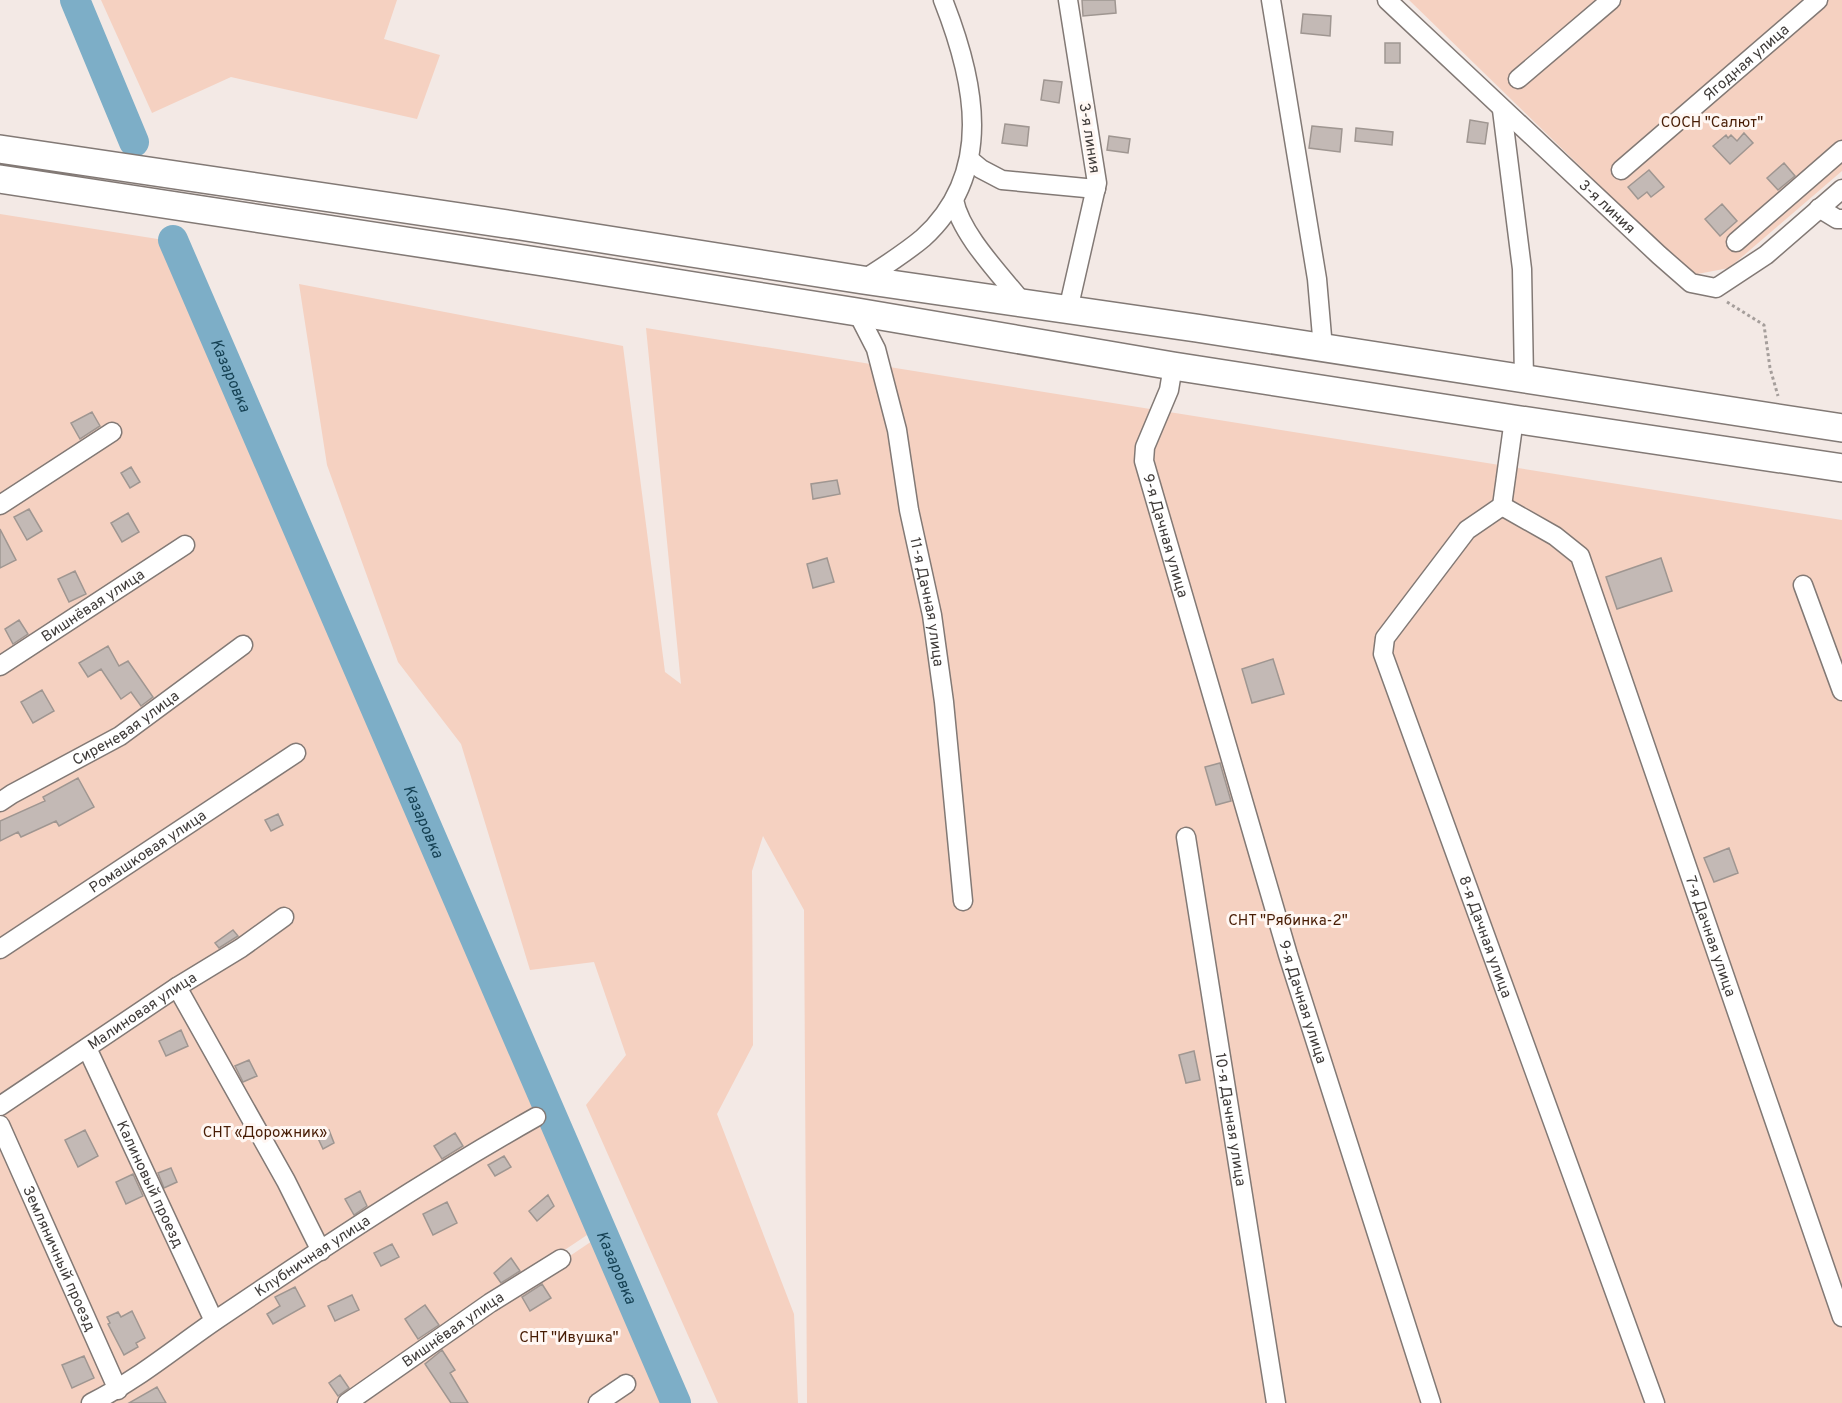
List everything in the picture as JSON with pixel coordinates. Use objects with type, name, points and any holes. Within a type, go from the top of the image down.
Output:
[{"type":"highway","points":[[0,149],[1842,428]]},
{"type":"highway","points":[[0,179],[857,312],[1173,366],[1842,468]]},
{"type":"highway","points":[[1479,414],[1486,373]]},
{"type":"street","points":[[863,280],[905,253],[924,236],[954,201],[969,159],[973,124],[972,99],[962,55],[943,0]]},
{"type":"street","name":"3-я линия","points":[[1068,0],[1097,183],[1068,310]]},
{"type":"street","points":[[1271,0],[1317,279],[1323,348]]},
{"type":"street","name":"3-я линия","points":[[1387,0],[1659,255],[1691,283],[1716,288]]},
{"type":"street","points":[[1518,79],[1611,0]]},
{"type":"street","name":"Ягодная улица","points":[[1621,170],[1818,0]]},
{"type":"street","points":[[1502,110],[1522,269],[1524,379]]},
{"type":"street","points":[[1736,242],[1842,150]]},
{"type":"street","points":[[969,159],[981,169],[1002,180],[1096,189]]},
{"type":"street","points":[[1716,288],[1766,255],[1842,189]]},
{"type":"street","points":[[954,201],[957,214],[967,231],[1023,303]]},
{"type":"street","points":[[1819,208],[1837,219],[1842,219]]},
{"type":"street","name":"11-я Дачная улица","points":[[857,312],[876,350],[897,430],[909,510],[932,615],[944,702],[963,901]]},
{"type":"street","name":"9-я Дачная улица","points":[[1173,366],[1169,390],[1145,447],[1144,461],[1288,955],[1431,1403]]},
{"type":"street","points":[[1502,506],[1514,419]]},
{"type":"street","points":[[0,505],[112,432]]},
{"type":"street","name":"7-я Дачная улица","points":[[1502,506],[1555,536],[1580,556],[1842,1317]]},
{"type":"street","name":"8-я Дачная улица","points":[[1502,506],[1467,530],[1385,638],[1383,654],[1655,1403]]},
{"type":"street","name":"Вишнёвая улица","points":[[0,666],[185,545]]},
{"type":"street","points":[[1803,585],[1842,692]]},
{"type":"street","name":"Сиреневая улица","points":[[0,802],[120,736],[243,645]]},
{"type":"street","name":"Ромашковая улица","points":[[0,949],[296,753]]},
{"type":"street","name":"10-я Дачная улица","points":[[1186,837],[1276,1403]]},
{"type":"street","name":"Малиновая улица","points":[[0,1106],[177,987],[242,948],[284,917]]},
{"type":"street","points":[[177,987],[286,1181],[321,1251]]},
{"type":"street","name":"Калиновый проезд","points":[[87,1048],[214,1321]]},
{"type":"street","name":"Клубничная улица","points":[[91,1403],[117,1390],[214,1321],[460,1159],[536,1116]]},
{"type":"street","name":"Земляничный проезд","points":[[0,1125],[117,1390]]},
{"type":"street","name":"Вишнёвая улица","points":[[348,1403],[490,1304],[561,1259]]},
{"type":"street","points":[[598,1403],[626,1384]]},
{"type":"path","points":[[1716,288],[1729,305],[1764,325],[1770,368],[1784,418]]},
{"type":"green space","points":[[101,0],[397,0],[384,39],[440,55],[417,119],[231,77],[152,113]]},
{"type":"green space","name":"СОСН \"Салют\"","points":[[1409,0],[1842,0],[1842,171],[1729,268],[1692,275]]},
{"type":"green space","name":"СНТ «Дорожник»","points":[[0,214],[164,240],[596,1229],[336,1403],[0,1403]]},
{"type":"green space","name":"СНТ \"Рябинка-2\"","points":[[299,284],[623,346],[665,672],[681,684],[646,328],[1842,520],[1842,1403],[807,1403],[804,910],[763,836],[752,871],[753,1045],[717,1114],[794,1314],[798,1403],[718,1403],[586,1105],[626,1055],[594,962],[530,970],[461,744],[398,662],[327,465]]},
{"type":"green space","name":"СНТ \"Ивушка\"","points":[[598,1237],[670,1403],[352,1403]]},
{"type":"building","points":[[1082,0],[1115,0],[1116,13],[1083,16]]},
{"type":"building","points":[[1303,14],[1331,16],[1330,36],[1301,33]]},
{"type":"building","points":[[1385,43],[1400,43],[1400,63],[1385,63]]},
{"type":"building","points":[[1044,80],[1062,82],[1059,103],[1041,100]]},
{"type":"building","points":[[1470,120],[1488,123],[1485,144],[1467,142]]},
{"type":"building","points":[[1005,124],[1029,127],[1027,146],[1002,143]]},
{"type":"building","points":[[1312,126],[1342,129],[1340,152],[1309,148]]},
{"type":"building","points":[[1356,128],[1393,132],[1392,145],[1355,141]]},
{"type":"building","points":[[1744,133],[1753,143],[1730,164],[1713,146],[1726,135],[1728,138],[1731,135],[1737,141]]},
{"type":"building","points":[[1109,136],[1130,139],[1128,153],[1107,150]]},
{"type":"building","points":[[1784,163],[1795,176],[1778,190],[1767,178]]},
{"type":"building","points":[[1649,170],[1664,187],[1651,197],[1647,192],[1638,199],[1628,187]]},
{"type":"building","points":[[1722,204],[1737,221],[1720,236],[1705,219]]},
{"type":"building","points":[[92,412],[100,426],[80,439],[71,423]]},
{"type":"building","points":[[131,467],[140,482],[130,488],[121,473]]},
{"type":"building","points":[[837,480],[840,494],[813,499],[811,484]]},
{"type":"building","points":[[29,509],[42,531],[27,540],[14,517]]},
{"type":"building","points":[[128,513],[139,532],[122,542],[111,523]]},
{"type":"building","points":[[0,529],[16,560],[0,568]]},
{"type":"building","points":[[827,558],[834,582],[813,588],[807,564]]},
{"type":"building","points":[[1661,558],[1672,591],[1617,609],[1606,577]]},
{"type":"building","points":[[75,571],[86,594],[69,602],[58,579]]},
{"type":"building","points":[[19,620],[28,634],[13,644],[5,629]]},
{"type":"building","points":[[108,646],[119,666],[128,661],[153,697],[141,706],[131,692],[121,699],[101,669],[88,677],[79,663]]},
{"type":"building","points":[[1273,659],[1284,694],[1252,703],[1242,669]]},
{"type":"building","points":[[42,690],[54,711],[33,723],[21,702]]},
{"type":"building","points":[[1220,763],[1231,801],[1216,805],[1205,767]]},
{"type":"building","points":[[78,778],[94,807],[59,826],[56,821],[21,837],[18,832],[0,841],[0,821],[45,801],[43,797]]},
{"type":"building","points":[[278,814],[283,825],[271,831],[265,820]]},
{"type":"building","points":[[1729,848],[1738,873],[1714,882],[1704,858]]},
{"type":"building","points":[[233,930],[238,936],[219,948],[215,943]]},
{"type":"building","points":[[181,1030],[188,1046],[166,1056],[159,1041]]},
{"type":"building","points":[[1194,1051],[1200,1080],[1186,1083],[1179,1055]]},
{"type":"building","points":[[249,1060],[257,1076],[243,1082],[235,1066]]},
{"type":"building","points":[[85,1130],[98,1156],[78,1167],[65,1140]]},
{"type":"building","points":[[329,1130],[334,1143],[323,1149],[317,1136]]},
{"type":"building","points":[[455,1133],[463,1146],[442,1159],[434,1146]]},
{"type":"building","points":[[504,1156],[511,1167],[495,1176],[488,1165]]},
{"type":"building","points":[[171,1168],[177,1182],[164,1188],[158,1173]]},
{"type":"building","points":[[133,1174],[143,1196],[126,1204],[116,1182]]},
{"type":"building","points":[[360,1191],[367,1206],[354,1215],[345,1199]]},
{"type":"building","points":[[548,1195],[554,1206],[537,1221],[529,1211]]},
{"type":"building","points":[[447,1202],[457,1223],[433,1235],[423,1214]]},
{"type":"building","points":[[392,1244],[399,1257],[381,1266],[374,1253]]},
{"type":"building","points":[[511,1258],[520,1271],[501,1283],[494,1273]]},
{"type":"building","points":[[542,1284],[551,1298],[530,1311],[522,1297]]},
{"type":"building","points":[[295,1287],[305,1306],[273,1324],[267,1314],[280,1306],[275,1297]]},
{"type":"building","points":[[352,1295],[359,1310],[335,1321],[328,1306]]},
{"type":"building","points":[[425,1305],[439,1325],[418,1339],[405,1319]]},
{"type":"building","points":[[132,1311],[145,1338],[136,1343],[138,1347],[124,1355],[108,1324],[110,1323],[107,1317],[118,1312],[121,1317]]},
{"type":"building","points":[[442,1350],[455,1370],[450,1373],[468,1403],[451,1403],[425,1364]]},
{"type":"building","points":[[84,1356],[94,1378],[72,1388],[62,1365]]},
{"type":"building","points":[[340,1375],[349,1388],[338,1396],[329,1383]]},
{"type":"building","points":[[157,1387],[166,1403],[129,1403]]},
{"type":"waterway","name":"Казаровка","points":[[75,0],[134,142]]},
{"type":"waterway","name":"Казаровка","points":[[173,240],[676,1403]]}]
